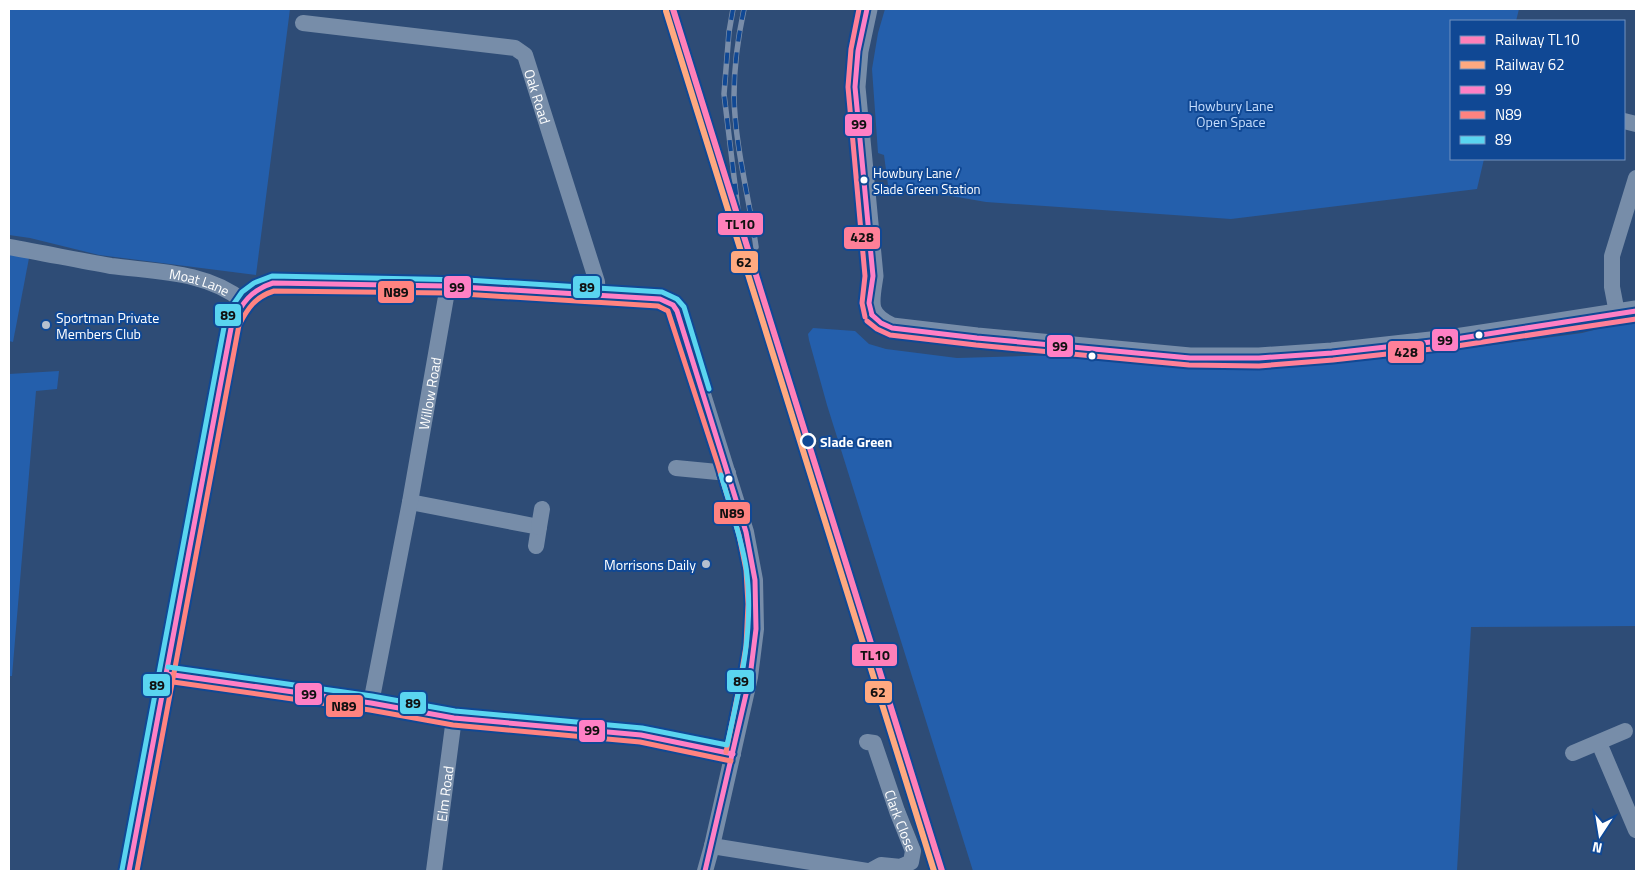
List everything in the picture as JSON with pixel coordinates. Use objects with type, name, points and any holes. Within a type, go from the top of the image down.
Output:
[{"type":"street","points":[[866,9],[858,51],[855,87],[873,276],[869,303],[872,315],[880,323],[892,328],[1190,358],[1259,358],[1332,353],[1449,340],[1626,312],[1612,287],[1612,256],[1636,178]]},
{"type":"street","name":"Oak Road","points":[[303,22],[515,48],[525,55],[597,282],[598,294]]},
{"type":"street","name":"Moat Lane","points":[[9,247],[112,266],[157,270],[208,280],[243,301],[263,286],[273,283],[446,286],[660,299],[673,305],[677,311],[728,473]]},
{"type":"street","name":"Willow Road","points":[[371,703],[410,502],[446,297],[446,286]]},
{"type":"street","points":[[130,871],[232,324],[243,301]]},
{"type":"street","points":[[676,468],[728,473],[746,532],[755,580],[756,629],[750,677],[705,871]]},
{"type":"street","points":[[410,502],[539,527]]},
{"type":"street","points":[[536,546],[542,509]]},
{"type":"street","points":[[167,674],[371,703],[454,718],[641,735],[733,754]]},
{"type":"street","name":"Elm Road","points":[[434,871],[454,718]]},
{"type":"street","points":[[1574,753],[1625,732]]},
{"type":"street","name":"Clark Close","points":[[712,846],[868,871],[881,865],[901,867],[911,862],[913,851],[874,743],[867,742]]},
{"type":"street","points":[[1599,743],[1636,830]]},
{"type":"green space","points":[[9,9],[290,9],[256,275],[99,255],[30,238],[9,235]]},
{"type":"green space","name":"Howbury Lane Open Space","points":[[885,9],[1519,9],[1516,20],[1450,20],[1450,160],[1484,160],[1477,189],[1231,219],[986,202],[888,185],[884,155],[878,153],[872,69],[878,33]]},
{"type":"green space","points":[[9,254],[29,258],[13,342],[9,341]]},
{"type":"green space","points":[[1625,322],[1636,322],[1636,626],[1471,627],[1457,871],[973,871],[827,405],[809,340],[808,334],[813,328],[855,331],[869,344],[886,349],[957,358],[1058,355],[1335,363],[1582,333]]},
{"type":"green space","points":[[59,371],[57,389],[36,391],[12,676],[9,676],[9,374]]},
{"type":"railway","points":[[733,9],[729,32],[724,94],[738,210],[748,250]]},
{"type":"railway","points":[[744,9],[738,41],[734,96],[737,134],[756,247]]},
{"type":"rail line","name":"TL10","points":[[673,9],[942,871]]},
{"type":"rail line","name":"62","points":[[666,11],[934,871]]},
{"type":"transit line","name":"428","points":[[859,9],[851,49],[848,87],[865,276],[862,303],[865,317]]},
{"type":"transit line","name":"99","points":[[867,9],[858,51],[855,87],[873,276],[869,303],[872,315]]},
{"type":"transit line","name":"89","points":[[122,870],[225,322],[242,292],[254,283],[272,276],[467,280],[662,292],[677,299],[684,307],[709,389]]},
{"type":"transit line","name":"99","points":[[129,871],[232,323],[253,293],[273,283],[446,286],[660,299],[673,305],[677,311],[746,532],[755,580],[756,629],[750,677],[705,871]]},
{"type":"transit line","name":"N89","points":[[137,871],[239,325],[257,300],[267,293],[274,291],[446,293],[658,306],[668,311],[718,465],[739,535],[746,570],[748,604],[746,646],[726,752]]},
{"type":"transit line","name":"99","points":[[872,315],[881,323],[892,328],[977,338],[1190,358],[1259,358],[1332,353],[1449,340],[1636,311]]},
{"type":"transit line","name":"428","points":[[867,321],[877,329],[890,335],[976,345],[1189,365],[1259,366],[1450,347],[1636,319]]},
{"type":"transit line","name":"89","points":[[168,667],[372,696],[455,711],[642,728],[727,745],[745,657],[749,612],[746,567],[721,475]]},
{"type":"transit line","name":"99","points":[[167,674],[371,703],[454,718],[641,735],[733,754]]},
{"type":"transit line","name":"N89","points":[[166,681],[370,710],[453,725],[640,742],[731,761]]},
{"type":"place","name":"Howbury Lane / Slade Green Station","points":[[864,180]]},
{"type":"place","name":"Sportman Private Members Club","points":[[46,325]]},
{"type":"place","name":"Slade Green","points":[[808,441]]},
{"type":"place","name":"Morrisons Daily","points":[[706,564]]}]
